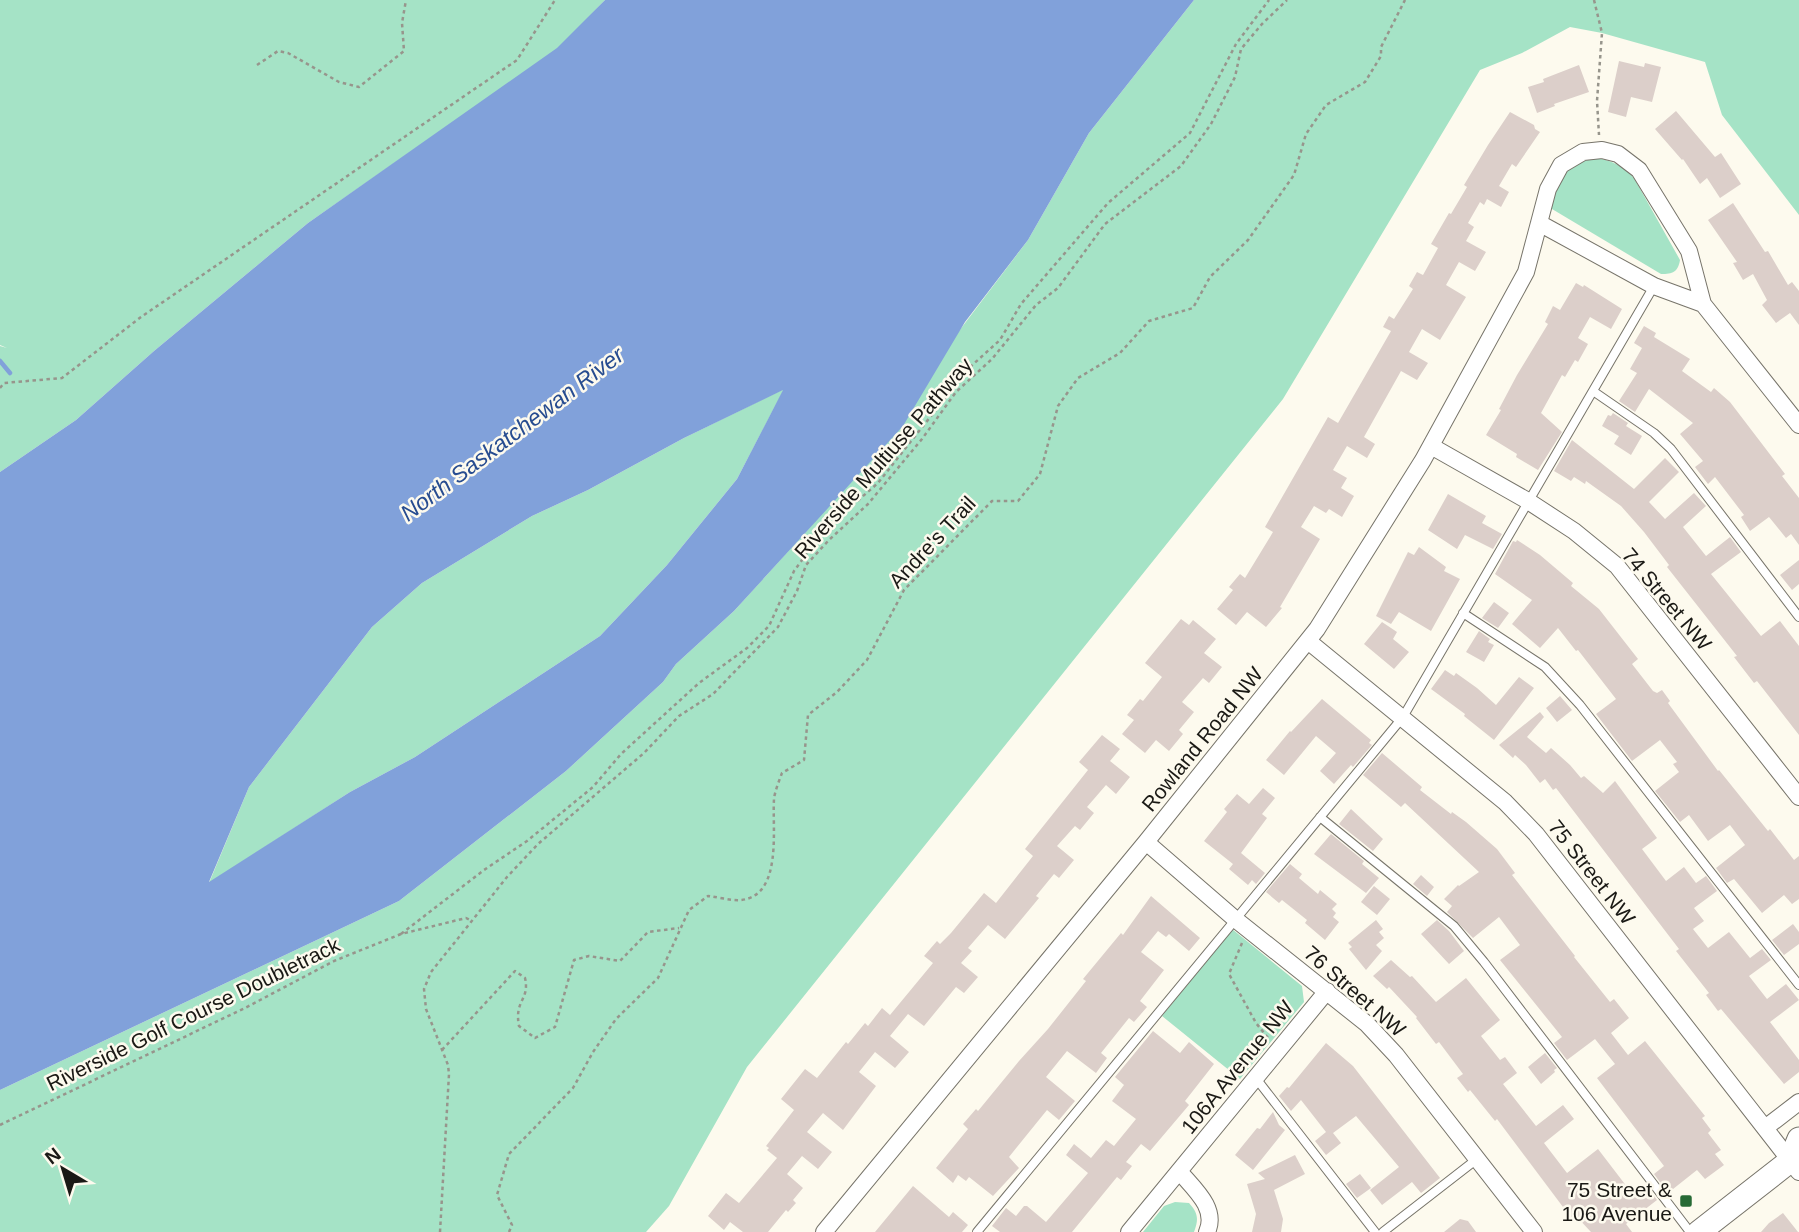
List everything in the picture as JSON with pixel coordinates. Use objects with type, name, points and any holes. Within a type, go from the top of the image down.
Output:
[{"type":"main road","points":[[1699,1232],[1796,1164],[1799,1139]]},
{"type":"street","name":"Rowland Road NW","points":[[824,1232],[1308,641],[1431,446],[1526,272],[1548,189],[1561,165],[1583,152],[1602,150]]},
{"type":"street","points":[[1602,150],[1618,154],[1639,170],[1689,251],[1703,304],[1799,425]]},
{"type":"street","points":[[1539,223],[1654,286],[1703,304]]},
{"type":"street","name":"74 Street NW","points":[[1431,446],[1528,501],[1574,531],[1617,566],[1799,797]]},
{"type":"street","name":"75 Street NW","points":[[1308,641],[1506,802],[1536,834],[1796,1164]]},
{"type":"street","name":"76 Street NW","points":[[1146,842],[1235,919],[1367,1024],[1396,1055],[1534,1232]]},
{"type":"street","name":"106A Avenue NW","points":[[1129,1232],[1326,990]]},
{"type":"street","points":[[1765,1128],[1799,1102]]},
{"type":"street","points":[[1179,1171],[1208,1207],[1211,1221],[1207,1232]]},
{"type":"lane","points":[[977,1232],[1403,717],[1654,286]]},
{"type":"lane","points":[[1593,391],[1654,433],[1671,449],[1799,617]]},
{"type":"lane","points":[[1463,613],[1545,667],[1580,705],[1799,985]]},
{"type":"lane","points":[[1320,817],[1454,926],[1493,973],[1690,1232]]},
{"type":"lane","points":[[1255,1077],[1375,1232]]},
{"type":"lane","points":[[1383,1232],[1477,1159]]},
{"type":"path","points":[[257,65],[278,51],[288,53],[339,82],[359,87],[404,51],[402,23],[406,0]]},
{"type":"path","points":[[0,380],[4,383],[62,378],[141,317],[517,60],[555,0]]},
{"type":"path","points":[[401,934],[484,870],[527,841],[593,787],[621,754],[699,683],[747,648],[769,626],[794,571],[824,530],[878,483],[969,368],[1000,340],[1021,304],[1108,203],[1190,133],[1236,44],[1269,0]]},
{"type":"path","name":"Riverside Multiuse Pathway","points":[[440,1232],[449,1074],[426,1009],[424,989],[431,972],[474,922],[507,877],[538,844],[644,753],[679,716],[713,694],[778,627],[797,591],[806,565],[868,505],[956,392],[992,359],[1036,305],[1058,288],[1105,224],[1181,166],[1211,124],[1235,77],[1241,49],[1287,0]]},
{"type":"path","name":"Andre's Trail","points":[[679,928],[690,910],[708,896],[742,900],[760,893],[770,875],[774,840],[774,797],[782,773],[804,760],[808,715],[837,692],[867,660],[904,590],[992,501],[1018,501],[1040,474],[1058,405],[1078,378],[1120,354],[1149,321],[1194,308],[1210,277],[1261,225],[1294,175],[1306,134],[1326,105],[1365,82],[1381,56],[1381,47],[1405,0]]},
{"type":"path","points":[[1594,0],[1602,33],[1597,101],[1602,150]]},
{"type":"path","points":[[0,388],[4,383]]},
{"type":"path","points":[[401,934],[466,918],[474,922]]},
{"type":"path","points":[[442,1050],[515,971],[525,978],[527,989],[516,1011],[519,1027],[535,1038],[555,1027],[574,960],[589,956],[620,961],[648,933],[679,928]]},
{"type":"path","points":[[509,1232],[512,1225],[497,1195],[509,1154],[573,1088],[616,1019],[658,978],[679,928]]},
{"type":"path","name":"Riverside Golf Course Doubletrack","points":[[0,1125],[245,1008],[334,961],[401,934]]},
{"type":"path","points":[[1244,941],[1229,974],[1256,1023],[1270,1040]]},
{"type":"green space","points":[[0,0],[605,0],[558,49],[308,223],[154,351],[76,420],[0,472],[0,346],[7,348],[0,345]]},
{"type":"green space","points":[[1194,0],[1799,0],[1799,215],[1722,115],[1705,62],[1602,33],[1570,27],[1522,53],[1480,70],[1283,399],[747,1067],[669,1206],[646,1232],[0,1232],[0,1090],[399,901],[566,771],[663,682],[676,664],[734,611],[812,525],[1028,240],[1089,133]]},
{"type":"green space","points":[[1597,158],[1617,165],[1634,178],[1680,260],[1674,272],[1661,274],[1552,209],[1554,188],[1567,169],[1579,162]]},
{"type":"green space","points":[[784,389],[737,479],[667,565],[600,636],[415,757],[350,792],[209,883],[249,787],[372,627],[422,583],[532,516]]},
{"type":"green space","points":[[1232,929],[1302,986],[1304,1002],[1240,1079],[1162,1016]]},
{"type":"green space","points":[[1175,1202],[1189,1203],[1194,1210],[1197,1220],[1194,1232],[1143,1232],[1164,1206]]},
{"type":"water","name":"North Saskatchewan River","points":[[605,0],[1194,0],[1089,133],[1028,240],[965,322],[903,426],[734,611],[676,664],[663,682],[566,771],[399,901],[0,1090],[0,472],[76,420],[154,351],[308,223],[557,48]],"holes":[[[783,390],[737,479],[667,565],[600,636],[415,757],[350,792],[209,882],[249,787],[372,627],[422,583],[532,516]]]},
{"type":"building","points":[[1619,61],[1644,67],[1645,63],[1661,67],[1652,102],[1631,97],[1626,117],[1608,112]]},
{"type":"building","points":[[1579,65],[1589,92],[1537,113],[1528,87]]},
{"type":"building","points":[[1676,111],[1715,157],[1721,153],[1741,184],[1720,198],[1707,178],[1700,184],[1683,159],[1655,129]]},
{"type":"building","points":[[1510,112],[1534,125],[1540,132],[1516,167],[1512,164],[1499,186],[1509,192],[1501,207],[1487,199],[1484,205],[1480,202],[1468,223],[1474,227],[1466,241],[1486,252],[1475,271],[1459,262],[1446,285],[1466,297],[1440,340],[1422,329],[1409,352],[1428,363],[1417,380],[1401,371],[1364,437],[1375,444],[1367,458],[1347,446],[1333,470],[1347,478],[1341,488],[1354,496],[1342,517],[1329,509],[1326,513],[1314,506],[1301,527],[1320,539],[1280,607],[1282,608],[1266,627],[1247,612],[1236,625],[1217,609],[1233,590],[1229,587],[1240,574],[1245,578],[1273,532],[1265,527],[1328,417],[1338,423],[1391,331],[1383,327],[1389,316],[1394,319],[1413,289],[1409,286],[1417,272],[1423,275],[1438,248],[1431,244]]},
{"type":"building","points":[[1733,203],[1765,252],[1768,251],[1788,285],[1792,282],[1799,291],[1799,325],[1790,313],[1776,323],[1762,305],[1767,300],[1753,274],[1743,280],[1733,263],[1737,262],[1708,220]]},
{"type":"building","points":[[1576,283],[1583,287],[1584,285],[1622,309],[1611,329],[1590,317],[1578,338],[1588,344],[1578,362],[1575,360],[1565,377],[1562,375],[1541,413],[1562,432],[1538,470],[1486,435],[1517,375],[1548,324],[1545,322],[1553,306],[1560,310]]},
{"type":"building","points":[[1644,326],[1656,333],[1654,337],[1690,359],[1682,371],[1711,392],[1714,388],[1730,402],[1785,474],[1782,476],[1799,498],[1799,545],[1791,534],[1786,538],[1769,517],[1750,531],[1741,517],[1744,515],[1715,477],[1708,484],[1695,467],[1703,461],[1680,434],[1693,423],[1649,389],[1635,412],[1619,401],[1637,373],[1630,369],[1642,348],[1634,343]]},
{"type":"building","points":[[1613,413],[1628,423],[1626,426],[1642,436],[1631,455],[1614,444],[1619,436],[1602,426],[1608,415]]},
{"type":"building","points":[[1572,440],[1634,489],[1665,458],[1679,472],[1649,502],[1665,519],[1694,493],[1706,506],[1683,527],[1706,556],[1730,537],[1741,552],[1711,574],[1761,636],[1780,621],[1799,646],[1799,735],[1757,681],[1754,683],[1734,657],[1737,656],[1667,567],[1669,565],[1621,506],[1586,481],[1585,484],[1574,477],[1571,481],[1554,471]]},
{"type":"building","points":[[1448,494],[1486,516],[1482,523],[1502,534],[1493,549],[1465,535],[1457,549],[1428,530]]},
{"type":"building","points":[[1517,540],[1540,555],[1599,609],[1638,659],[1632,664],[1653,691],[1657,693],[1662,690],[1670,701],[1668,703],[1718,771],[1794,860],[1799,856],[1799,899],[1792,904],[1784,895],[1762,913],[1734,879],[1727,883],[1716,868],[1745,845],[1730,825],[1708,841],[1689,815],[1680,822],[1655,791],[1679,772],[1673,764],[1677,762],[1660,740],[1632,761],[1596,714],[1616,699],[1578,650],[1576,651],[1558,628],[1540,648],[1512,624],[1532,600],[1495,574],[1513,541]]},
{"type":"building","points":[[1419,547],[1446,567],[1444,571],[1460,579],[1431,631],[1399,612],[1391,624],[1376,616],[1408,552],[1414,555]]},
{"type":"building","points":[[1799,560],[1799,584],[1792,590],[1780,575]]},
{"type":"building","points":[[1494,602],[1509,613],[1498,628],[1482,618]]},
{"type":"building","points":[[1181,619],[1189,625],[1193,620],[1216,639],[1204,653],[1222,667],[1209,683],[1203,678],[1182,702],[1194,712],[1179,730],[1183,734],[1169,751],[1156,740],[1145,753],[1122,734],[1134,720],[1127,715],[1140,699],[1143,701],[1162,677],[1145,663]]},
{"type":"building","points":[[1382,622],[1397,632],[1393,639],[1409,652],[1394,669],[1364,644]]},
{"type":"building","points":[[1479,631],[1494,645],[1484,662],[1466,652]]},
{"type":"building","points":[[1445,670],[1454,676],[1456,673],[1496,705],[1519,677],[1534,688],[1494,740],[1431,689]]},
{"type":"building","points":[[1560,696],[1572,710],[1557,722],[1546,708]]},
{"type":"building","points":[[1322,699],[1371,740],[1369,743],[1372,745],[1334,784],[1320,771],[1336,753],[1316,736],[1284,775],[1266,760]]},
{"type":"building","points":[[1540,712],[1544,717],[1527,737],[1546,753],[1551,748],[1581,778],[1584,776],[1603,793],[1615,781],[1657,838],[1642,849],[1666,881],[1684,867],[1696,883],[1706,876],[1717,891],[1694,908],[1704,921],[1693,929],[1708,948],[1729,932],[1750,958],[1762,949],[1771,960],[1749,976],[1767,999],[1786,984],[1799,1000],[1770,1022],[1799,1060],[1799,1072],[1784,1084],[1721,1009],[1718,1011],[1706,995],[1709,993],[1676,951],[1679,949],[1556,788],[1553,790],[1545,779],[1540,783],[1526,765],[1515,755],[1513,758],[1499,745]]},
{"type":"building","points":[[1102,735],[1120,749],[1110,761],[1130,777],[1116,794],[1106,785],[1087,807],[1094,813],[1080,830],[1075,826],[1057,846],[1074,860],[1059,878],[1054,874],[1036,896],[1039,898],[1005,939],[988,925],[968,948],[972,951],[961,963],[978,977],[964,993],[956,987],[924,1026],[908,1014],[890,1036],[909,1052],[895,1068],[875,1052],[859,1072],[876,1086],[843,1130],[823,1113],[807,1132],[832,1152],[818,1169],[802,1156],[787,1174],[803,1188],[793,1200],[796,1203],[788,1212],[786,1210],[768,1232],[743,1232],[730,1222],[724,1230],[708,1216],[726,1193],[739,1203],[777,1158],[766,1146],[794,1110],[781,1099],[805,1069],[817,1078],[846,1042],[848,1044],[865,1023],[868,1026],[882,1008],[890,1015],[933,963],[924,956],[937,941],[940,944],[951,933],[984,893],[996,903],[1033,856],[1025,849],[1088,770],[1079,762]]},
{"type":"building","points":[[1382,753],[1422,787],[1420,790],[1466,822],[1497,849],[1515,873],[1512,875],[1574,957],[1610,1002],[1614,999],[1629,1018],[1611,1033],[1628,1055],[1645,1041],[1705,1116],[1702,1118],[1711,1130],[1708,1133],[1721,1150],[1715,1154],[1724,1165],[1705,1179],[1697,1170],[1668,1193],[1654,1174],[1664,1166],[1597,1078],[1615,1064],[1595,1039],[1567,1060],[1554,1043],[1562,1037],[1500,960],[1520,945],[1499,917],[1473,938],[1447,912],[1452,906],[1444,899],[1458,885],[1479,872],[1405,803],[1401,807],[1363,775]]},
{"type":"building","points":[[1263,788],[1275,798],[1262,814],[1267,818],[1241,853],[1265,873],[1256,884],[1252,880],[1248,885],[1229,869],[1233,864],[1204,841],[1227,812],[1224,809],[1237,794],[1249,804]]},
{"type":"building","points":[[1351,809],[1383,839],[1373,851],[1339,824]]},
{"type":"building","points":[[1331,834],[1364,861],[1362,864],[1379,878],[1366,893],[1314,854]]},
{"type":"building","points":[[1290,864],[1302,874],[1299,878],[1318,894],[1320,890],[1337,904],[1332,909],[1336,913],[1333,917],[1339,922],[1325,940],[1305,923],[1307,920],[1282,900],[1279,903],[1266,892]]},
{"type":"building","points":[[1421,875],[1434,887],[1427,896],[1413,884]]},
{"type":"building","points":[[1374,886],[1390,899],[1377,915],[1361,902]]},
{"type":"building","points":[[1151,896],[1200,938],[1189,951],[1169,934],[1166,937],[1158,931],[1141,952],[1164,970],[1140,1001],[1147,1007],[1134,1022],[1129,1018],[1101,1053],[1107,1058],[1096,1073],[1067,1051],[1046,1077],[1075,1101],[1059,1120],[1047,1110],[1009,1157],[1019,1168],[993,1196],[969,1177],[966,1181],[958,1175],[953,1183],[936,1168],[968,1129],[963,1124],[976,1109],[978,1111],[1048,1029],[1086,981],[1083,979],[1121,933],[1123,935]]},
{"type":"building","points":[[1376,920],[1383,929],[1379,932],[1384,938],[1376,945],[1382,951],[1366,970],[1349,949],[1352,947],[1348,943]]},
{"type":"building","points":[[1437,920],[1464,951],[1449,964],[1421,934]]},
{"type":"building","points":[[1793,924],[1799,932],[1799,944],[1784,955],[1772,940]]},
{"type":"building","points":[[1391,960],[1412,976],[1436,1002],[1466,978],[1500,1020],[1481,1036],[1500,1060],[1505,1057],[1517,1073],[1503,1084],[1536,1126],[1563,1105],[1574,1119],[1544,1143],[1567,1173],[1598,1149],[1634,1196],[1647,1186],[1657,1200],[1626,1224],[1632,1232],[1591,1232],[1576,1216],[1572,1219],[1497,1119],[1495,1121],[1457,1078],[1463,1074],[1439,1042],[1436,1044],[1417,1017],[1389,987],[1387,989],[1373,976]]},
{"type":"building","points":[[1153,1031],[1180,1053],[1189,1042],[1214,1064],[1185,1101],[1189,1105],[1150,1151],[1141,1144],[1126,1162],[1132,1166],[1121,1180],[1117,1177],[1072,1232],[1000,1232],[992,1226],[1006,1208],[1016,1216],[1024,1206],[1046,1222],[1088,1173],[1066,1155],[1074,1144],[1091,1158],[1106,1140],[1114,1146],[1136,1119],[1112,1101],[1124,1085],[1115,1077]]},
{"type":"building","points":[[1326,1043],[1353,1066],[1440,1178],[1421,1193],[1412,1182],[1382,1205],[1370,1190],[1399,1167],[1356,1116],[1333,1133],[1341,1143],[1326,1155],[1315,1141],[1326,1132],[1301,1100],[1291,1111],[1279,1096],[1289,1088]]},
{"type":"building","points":[[1545,1053],[1557,1068],[1541,1084],[1528,1067]]},
{"type":"building","points":[[1273,1112],[1279,1125],[1285,1130],[1253,1170],[1235,1155]]},
{"type":"building","points":[[1295,1155],[1305,1174],[1274,1190],[1283,1219],[1281,1232],[1252,1232],[1256,1214],[1247,1184],[1265,1179],[1258,1173]]},
{"type":"building","points":[[1360,1174],[1371,1188],[1357,1198],[1346,1184]]},
{"type":"building","points":[[913,1186],[949,1217],[953,1212],[968,1225],[962,1232],[875,1232]]},
{"type":"building","points":[[1783,1213],[1798,1232],[1761,1232],[1769,1223]]},
{"type":"building","points":[[1460,1219],[1468,1221],[1476,1232],[1444,1232]]},
{"type":"waterway","points":[[0,361],[10,373]]},
{"type":"place","name":"75 Street & 106 Avenue","points":[[1686,1201]]}]
